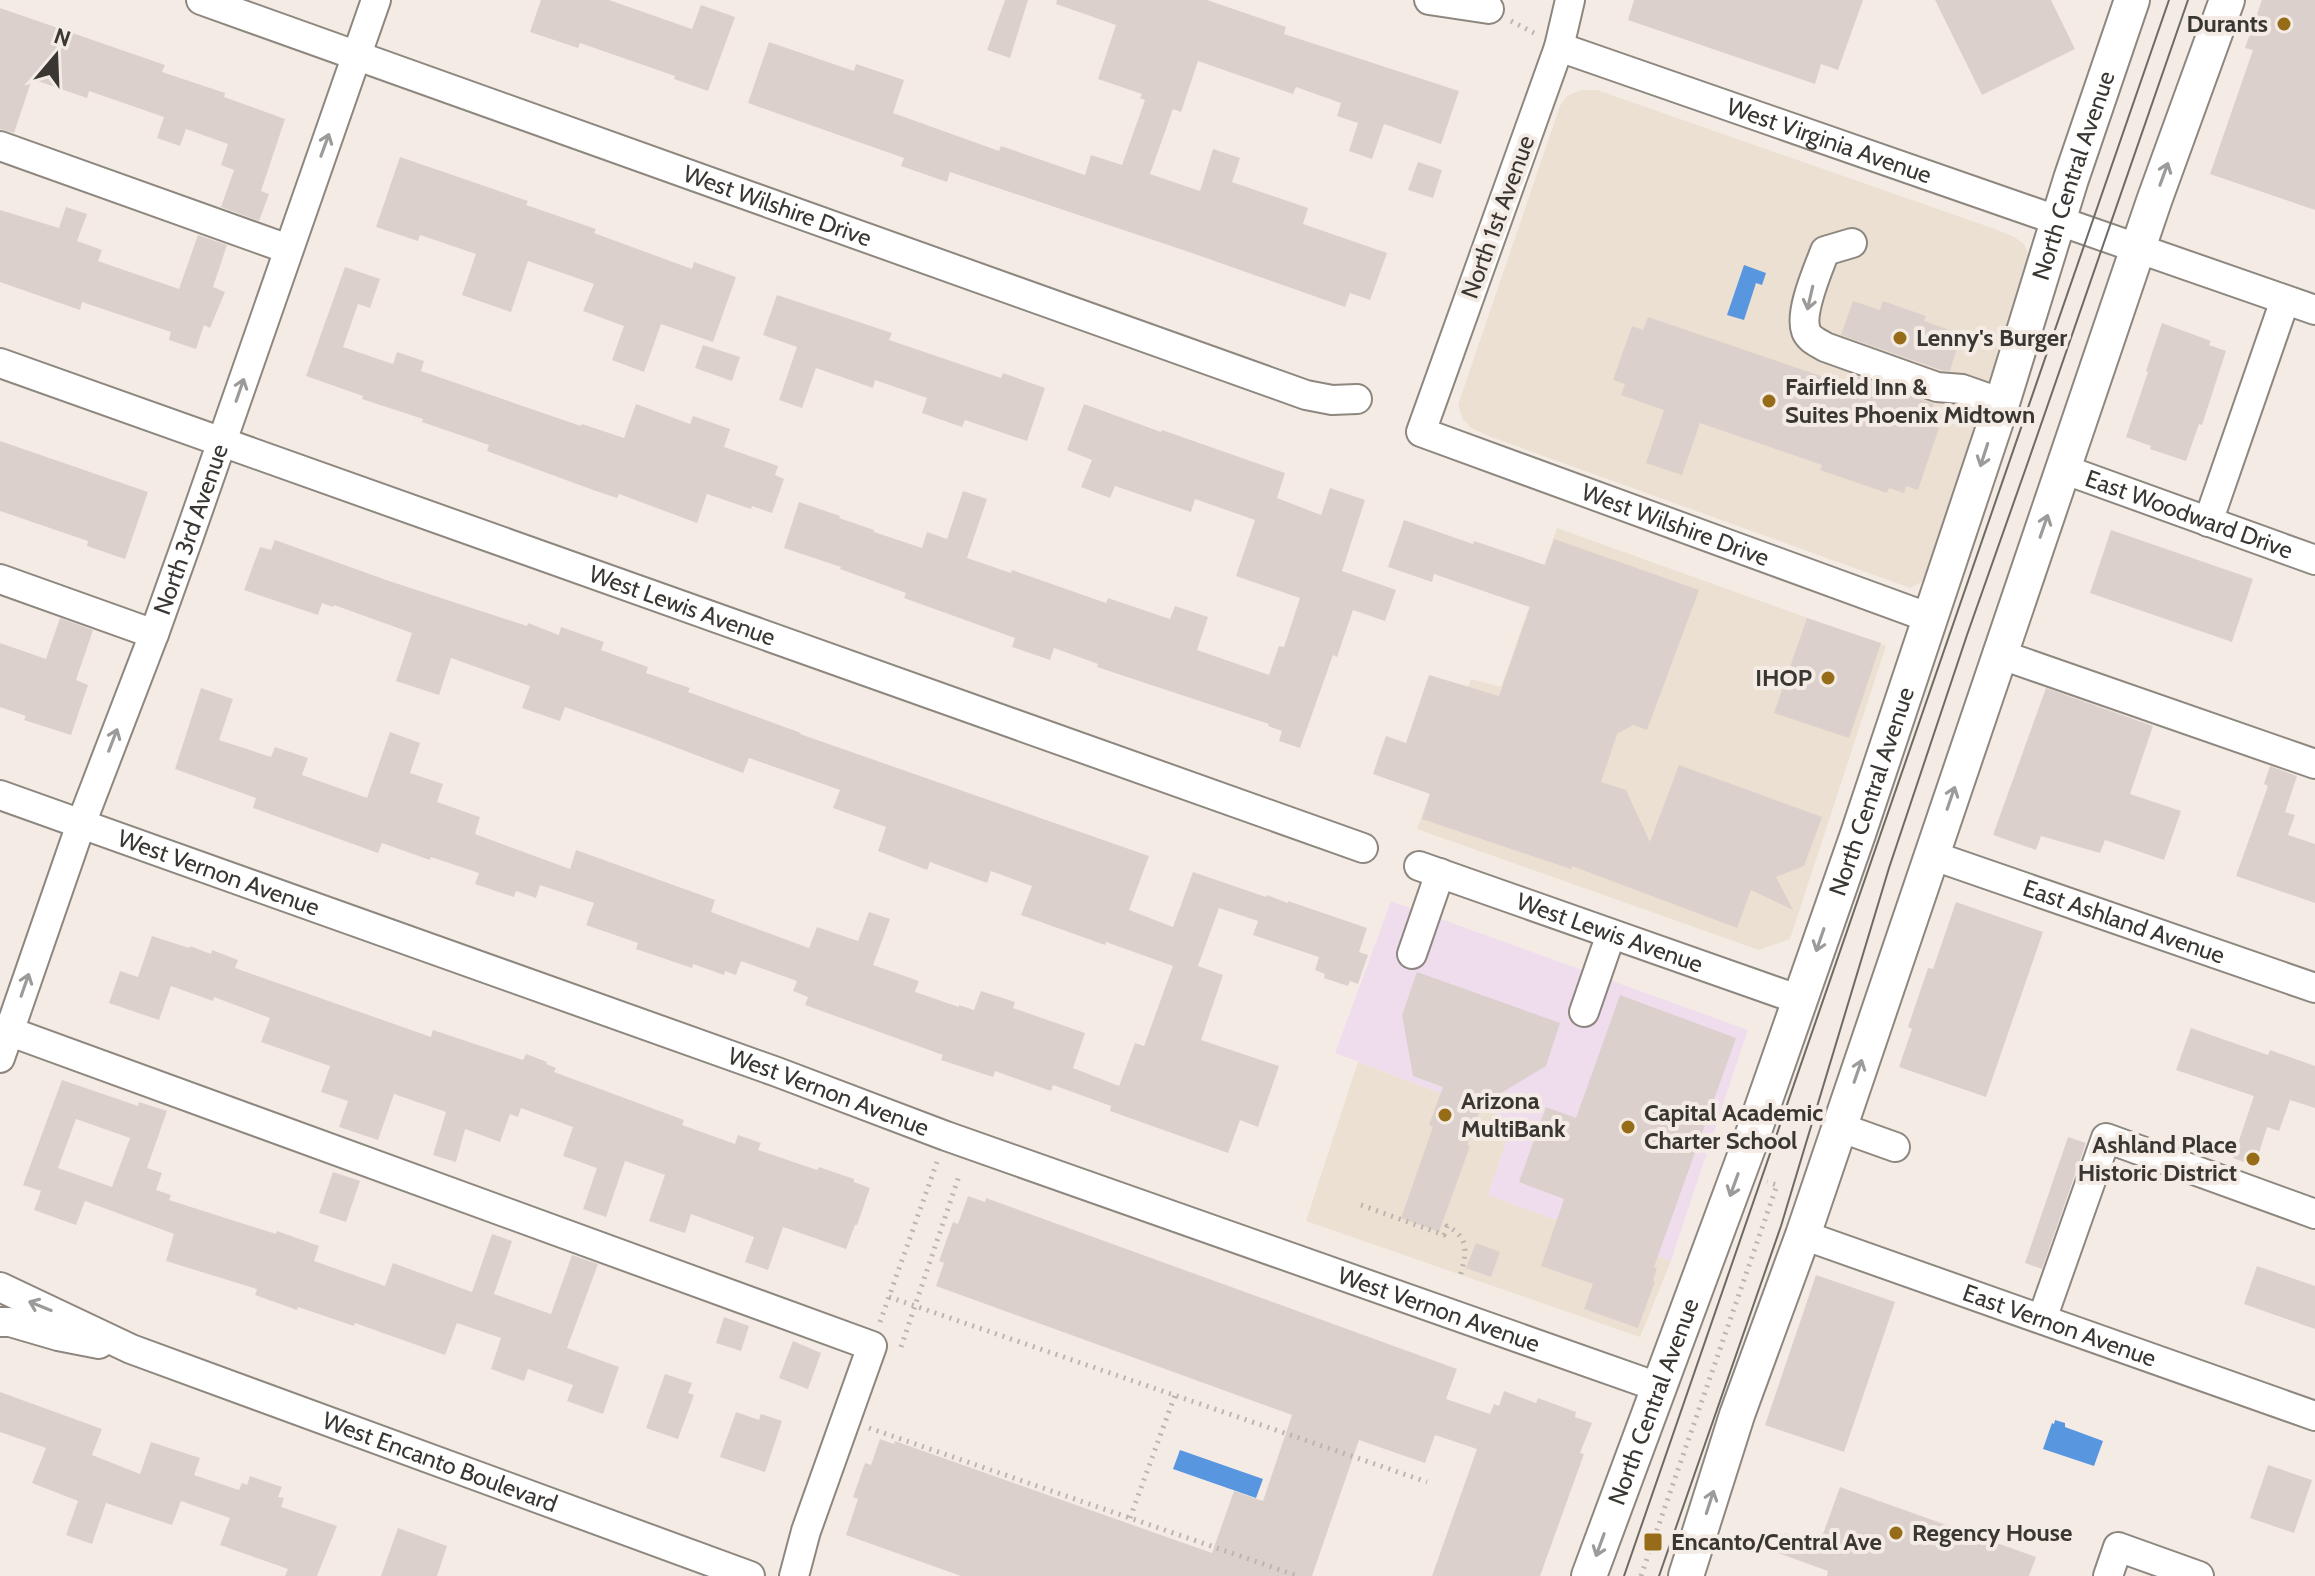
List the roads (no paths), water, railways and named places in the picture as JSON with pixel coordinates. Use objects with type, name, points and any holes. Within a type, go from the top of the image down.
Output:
[{"type":"main road","name":"North Central Avenue","points":[[1589,1576],[1753,1134],[1858,834],[2132,0]]},
{"type":"main road","points":[[1686,1576],[1737,1415],[1803,1235],[1999,654],[2227,0]]},
{"type":"street","name":"West Wilshire Drive","points":[[201,0],[1306,395],[1332,400],[1357,399]]},
{"type":"street","name":"North 3rd Avenue","points":[[0,1058],[5,1029],[154,634],[376,0]]},
{"type":"street","points":[[1429,0],[1489,9]]},
{"type":"street","name":"North 1st Avenue","points":[[1421,432],[1559,47],[1570,0]]},
{"type":"street","name":"West Virginia Avenue","points":[[1559,47],[2315,310]]},
{"type":"street","points":[[0,146],[288,249]]},
{"type":"street","points":[[1852,243],[1825,251],[1807,306],[1805,328],[1810,338],[1825,347],[1937,387],[1962,389],[2002,403]]},
{"type":"street","points":[[2208,522],[2285,300]]},
{"type":"street","name":"West Lewis Avenue","points":[[0,363],[1363,848]]},
{"type":"street","name":"West Wilshire Drive","points":[[1421,432],[1930,618]]},
{"type":"street","name":"East Woodward Drive","points":[[2063,469],[2315,560]]},
{"type":"street","points":[[0,579],[154,634]]},
{"type":"street","points":[[1999,654],[2315,764]]},
{"type":"street","name":"West Vernon Avenue","points":[[0,795],[777,1072],[946,1136],[1658,1387]]},
{"type":"street","name":"East Ashland Avenue","points":[[1931,855],[2315,988]]},
{"type":"street","name":"West Lewis Avenue","points":[[1412,954],[1430,869],[1800,1000]]},
{"type":"street","points":[[1584,1012],[1611,934]]},
{"type":"street","points":[[5,1029],[872,1346],[806,1531],[794,1576]]},
{"type":"street","points":[[1839,1127],[1895,1147]]},
{"type":"street","points":[[2042,1319],[2106,1138],[2315,1214]]},
{"type":"street","name":"East Vernon Avenue","points":[[1803,1235],[2315,1416]]},
{"type":"street","name":"West Encanto Boulevard","points":[[0,1287],[131,1349],[750,1576]]},
{"type":"street","name":"West Encanto Boulevard","points":[[0,1322],[131,1349]]},
{"type":"street","points":[[2108,1576],[2118,1547],[2199,1576]]},
{"type":"water","points":[[1744,265],[1766,273],[1762,285],[1756,283],[1744,320],[1727,315]]},
{"type":"water","points":[[2055,1420],[2065,1423],[2065,1427],[2103,1441],[2094,1466],[2043,1449]]},
{"type":"water","points":[[1180,1450],[1263,1479],[1256,1498],[1173,1469]]},
{"type":"tram line","points":[[1624,1576],[2169,0]]},
{"type":"tram line","points":[[1659,1576],[1781,1226],[1889,868],[1967,635],[2188,0]]},
{"type":"place","name":"Durants","points":[[2284,24]]},
{"type":"place","name":"Lenny's Burger","points":[[1900,338]]},
{"type":"place","name":"Fairfield Inn & Suites Phoenix Midtown","points":[[1769,401]]},
{"type":"place","name":"IHOP","points":[[1828,678]]},
{"type":"place","name":"Arizona MultiBank","points":[[1445,1115]]},
{"type":"place","name":"Capital Academic Charter School","points":[[1628,1127]]},
{"type":"place","name":"Ashland Place Historic District","points":[[2253,1159]]},
{"type":"place","name":"Regency House","points":[[1896,1533]]},
{"type":"place","name":"Encanto/Central Ave","points":[[1653,1542]]}]
